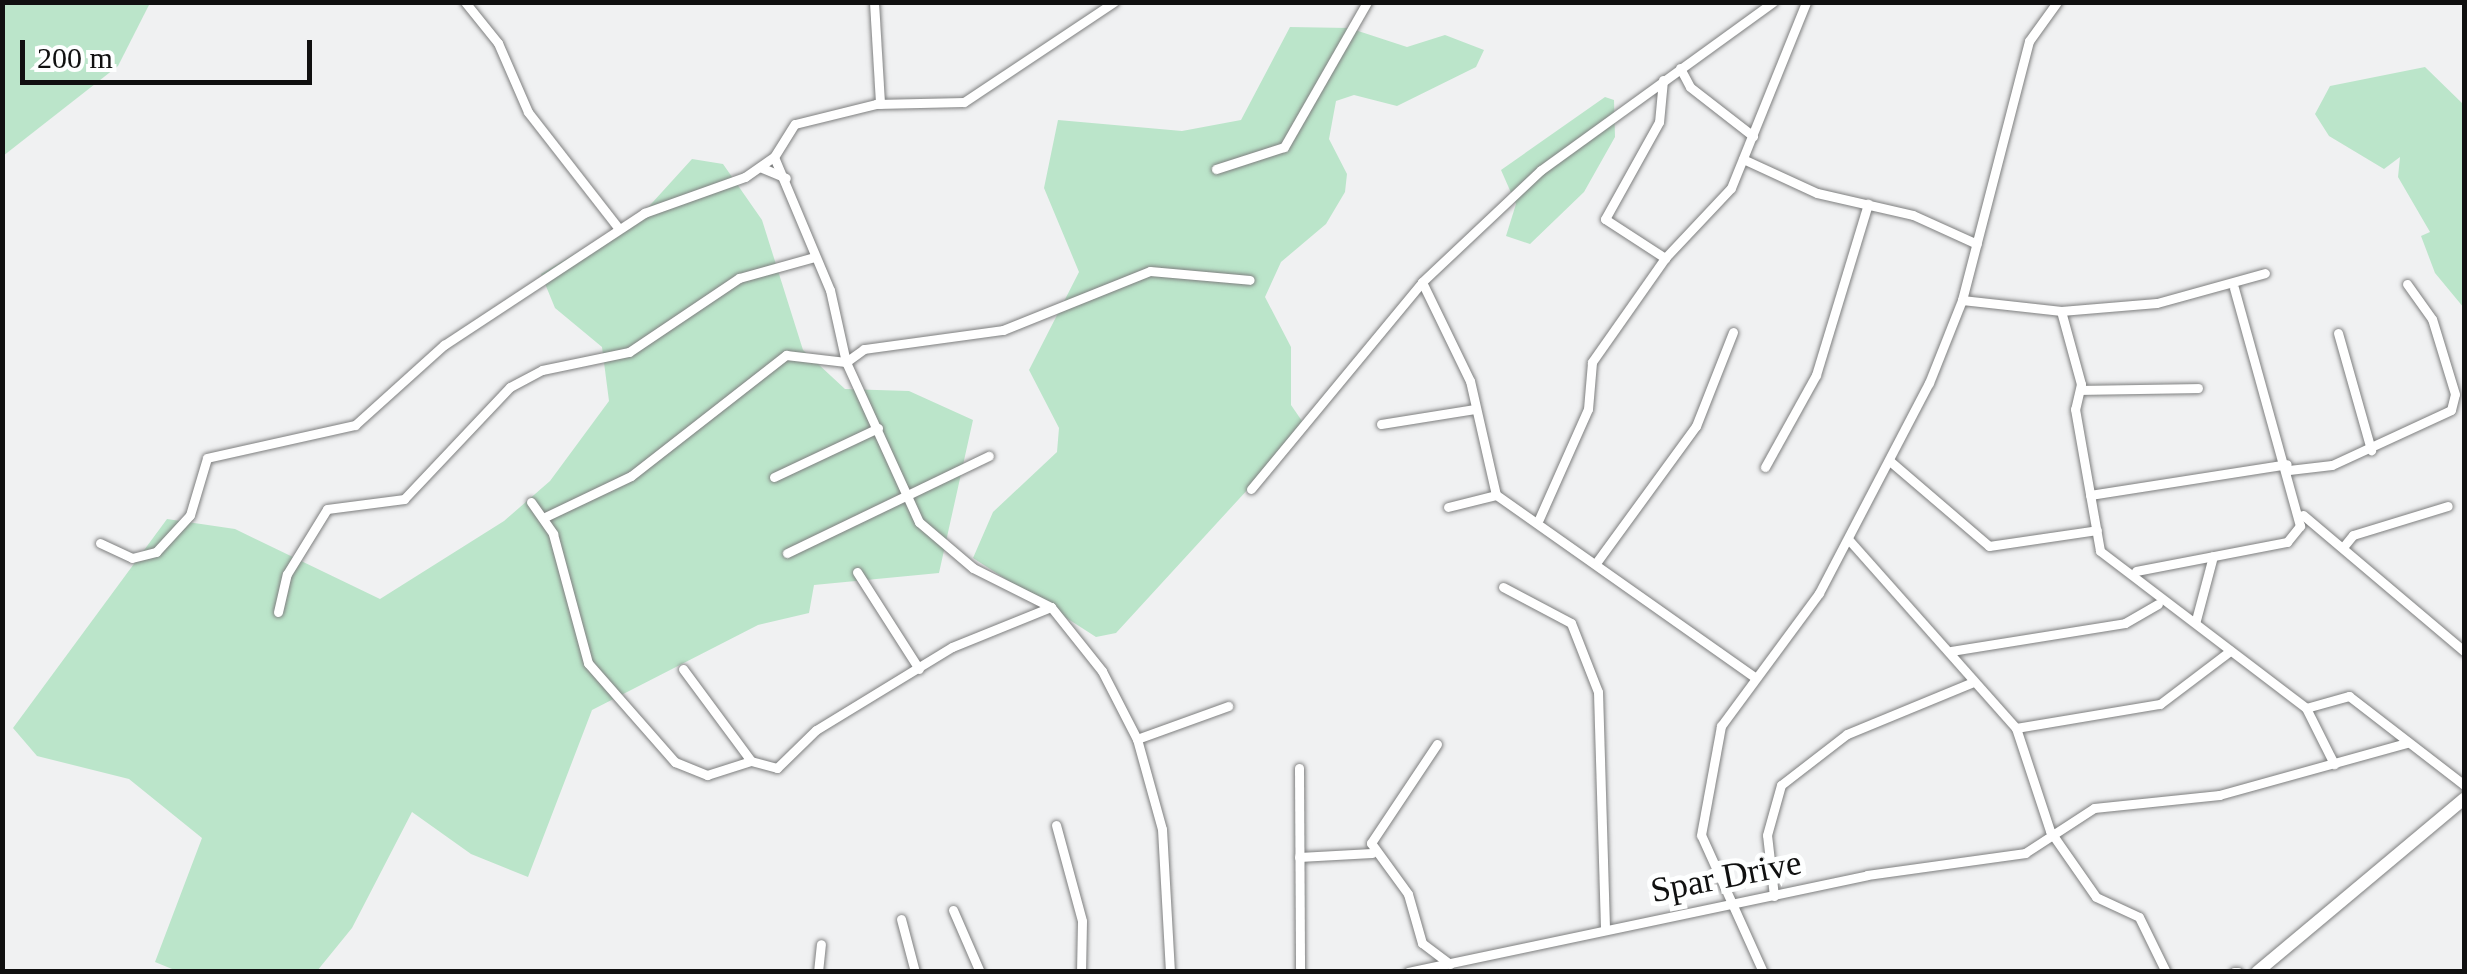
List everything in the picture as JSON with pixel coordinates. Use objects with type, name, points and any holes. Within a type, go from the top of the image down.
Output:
[{"type":"main road","points":[[2256,972],[2464,799]]},
{"type":"street","points":[[465,2],[498,43],[528,112],[619,229]]},
{"type":"street","points":[[874,2],[880,104]]},
{"type":"street","points":[[100,543],[132,558],[156,552],[190,516],[207,458],[355,425],[444,344],[619,229],[760,167],[774,157],[796,124],[880,104],[964,102],[1114,2]]},
{"type":"street","points":[[1216,169],[1284,146],[1367,2]]},
{"type":"street","points":[[1251,490],[1422,282],[1542,170],[1773,2]]},
{"type":"street","points":[[1539,519],[1588,410],[1592,362],[1665,258],[1718,206],[1753,136],[1806,2]]},
{"type":"street","points":[[1763,972],[1734,906],[1708,862],[1700,808],[1722,726],[1849,540],[1891,462],[1962,300],[2029,40],[2057,2]]},
{"type":"street","points":[[1680,68],[1690,87],[1753,136]]},
{"type":"street","points":[[1663,80],[1659,122],[1606,218],[1665,258]]},
{"type":"street","points":[[774,157],[786,178],[814,257],[846,362],[907,499],[946,548],[1051,607],[1094,658],[1137,739],[1162,829],[1170,972]]},
{"type":"street","points":[[1743,159],[1816,194],[1868,204],[1977,244]]},
{"type":"street","points":[[760,167],[786,178]]},
{"type":"street","points":[[1765,467],[1816,375],[1868,204]]},
{"type":"street","points":[[278,612],[286,574],[327,509],[404,499],[510,387],[542,370],[629,352],[739,278],[814,257]]},
{"type":"street","points":[[545,517],[631,476],[786,355],[846,362],[864,349],[1003,330],[1150,271],[1250,280]]},
{"type":"street","points":[[1962,300],[2061,311],[2234,288],[2266,273]]},
{"type":"street","points":[[1422,282],[1447,324],[1475,409],[1496,495]]},
{"type":"street","points":[[2090,495],[2288,467],[2371,450],[2456,403],[2432,319],[2407,284]]},
{"type":"street","points":[[2234,288],[2303,515],[2464,651]]},
{"type":"street","points":[[2061,311],[2081,390],[2076,409],[2090,495],[2109,561],[2136,571],[2286,542],[2303,515]]},
{"type":"street","points":[[1596,563],[1696,426],[1733,332]]},
{"type":"street","points":[[2338,333],[2371,450]]},
{"type":"street","points":[[2081,390],[2198,388]]},
{"type":"street","points":[[1382,424],[1475,409]]},
{"type":"street","points":[[774,477],[878,428]]},
{"type":"street","points":[[788,552],[907,499],[989,456]]},
{"type":"street","points":[[1891,462],[1989,546],[2097,530]]},
{"type":"street","points":[[1448,507],[1496,495],[1539,519],[1753,676]]},
{"type":"street","points":[[532,502],[545,517],[588,663],[676,762],[720,777],[750,761]]},
{"type":"street","points":[[2344,546],[2365,530],[2448,506]]},
{"type":"street","points":[[1849,540],[1951,651],[1972,684],[2016,728],[2050,831],[2096,896],[2139,917],[2166,972]]},
{"type":"street","points":[[2196,620],[2213,556]]},
{"type":"street","points":[[2136,571],[2158,604],[2196,620],[2306,708],[2334,764]]},
{"type":"street","points":[[857,572],[919,669]]},
{"type":"street","points":[[1503,587],[1571,623],[1598,692],[1605,928]]},
{"type":"street","points":[[1951,651],[2125,623],[2158,604]]},
{"type":"street","points":[[683,669],[750,761],[778,768],[816,730],[919,669],[1051,607]]},
{"type":"street","points":[[2016,728],[2160,704],[2230,651]]},
{"type":"street","points":[[1774,896],[1767,835],[1782,785],[1847,734],[1972,684]]},
{"type":"street","points":[[2306,708],[2349,696],[2464,785]]},
{"type":"street","points":[[1137,739],[1228,706]]},
{"type":"street","name":"Spar Drive","points":[[1408,972],[1450,964],[1470,966],[1605,928],[2025,853],[2050,831],[2094,808],[2219,795],[2406,743]]},
{"type":"street","points":[[1372,853],[1436,744]]},
{"type":"street","points":[[1299,768],[1300,972]]},
{"type":"street","points":[[1056,826],[1082,920],[1080,972]]},
{"type":"street","points":[[1299,857],[1372,853]]},
{"type":"street","points":[[1372,853],[1408,894],[1422,944],[1450,964]]},
{"type":"street","points":[[953,910],[980,972]]},
{"type":"street","points":[[901,919],[915,972]]},
{"type":"street","points":[[818,972],[821,944]]},
{"type":"green space","points":[[3,2],[150,3],[118,66],[3,156]]},
{"type":"green space","points":[[1290,27],[1349,28],[1407,47],[1445,35],[1484,50],[1476,67],[1397,106],[1354,95],[1336,101],[1329,139],[1347,174],[1345,192],[1326,224],[1281,262],[1265,297],[1291,347],[1291,405],[1302,421],[1294,439],[1116,633],[1096,637],[973,558],[993,512],[1057,452],[1059,428],[1029,370],[1079,272],[1044,188],[1058,120],[1182,131],[1241,120]]},
{"type":"green space","points":[[2425,67],[2464,105],[2464,308],[2435,273],[2421,236],[2430,232],[2398,177],[2400,157],[2384,169],[2329,136],[2315,114],[2330,86]]},
{"type":"green space","points":[[1605,97],[1614,100],[1615,137],[1584,192],[1530,244],[1506,236],[1516,204],[1501,170]]},
{"type":"green space","points":[[692,159],[723,164],[762,220],[803,350],[845,389],[909,391],[973,420],[939,573],[814,585],[809,613],[758,625],[592,710],[528,877],[471,854],[412,812],[352,928],[317,971],[177,971],[155,962],[202,838],[129,779],[37,756],[13,728],[167,519],[235,529],[380,599],[504,521],[550,481],[609,401],[602,347],[555,308],[541,274],[642,214]]}]
